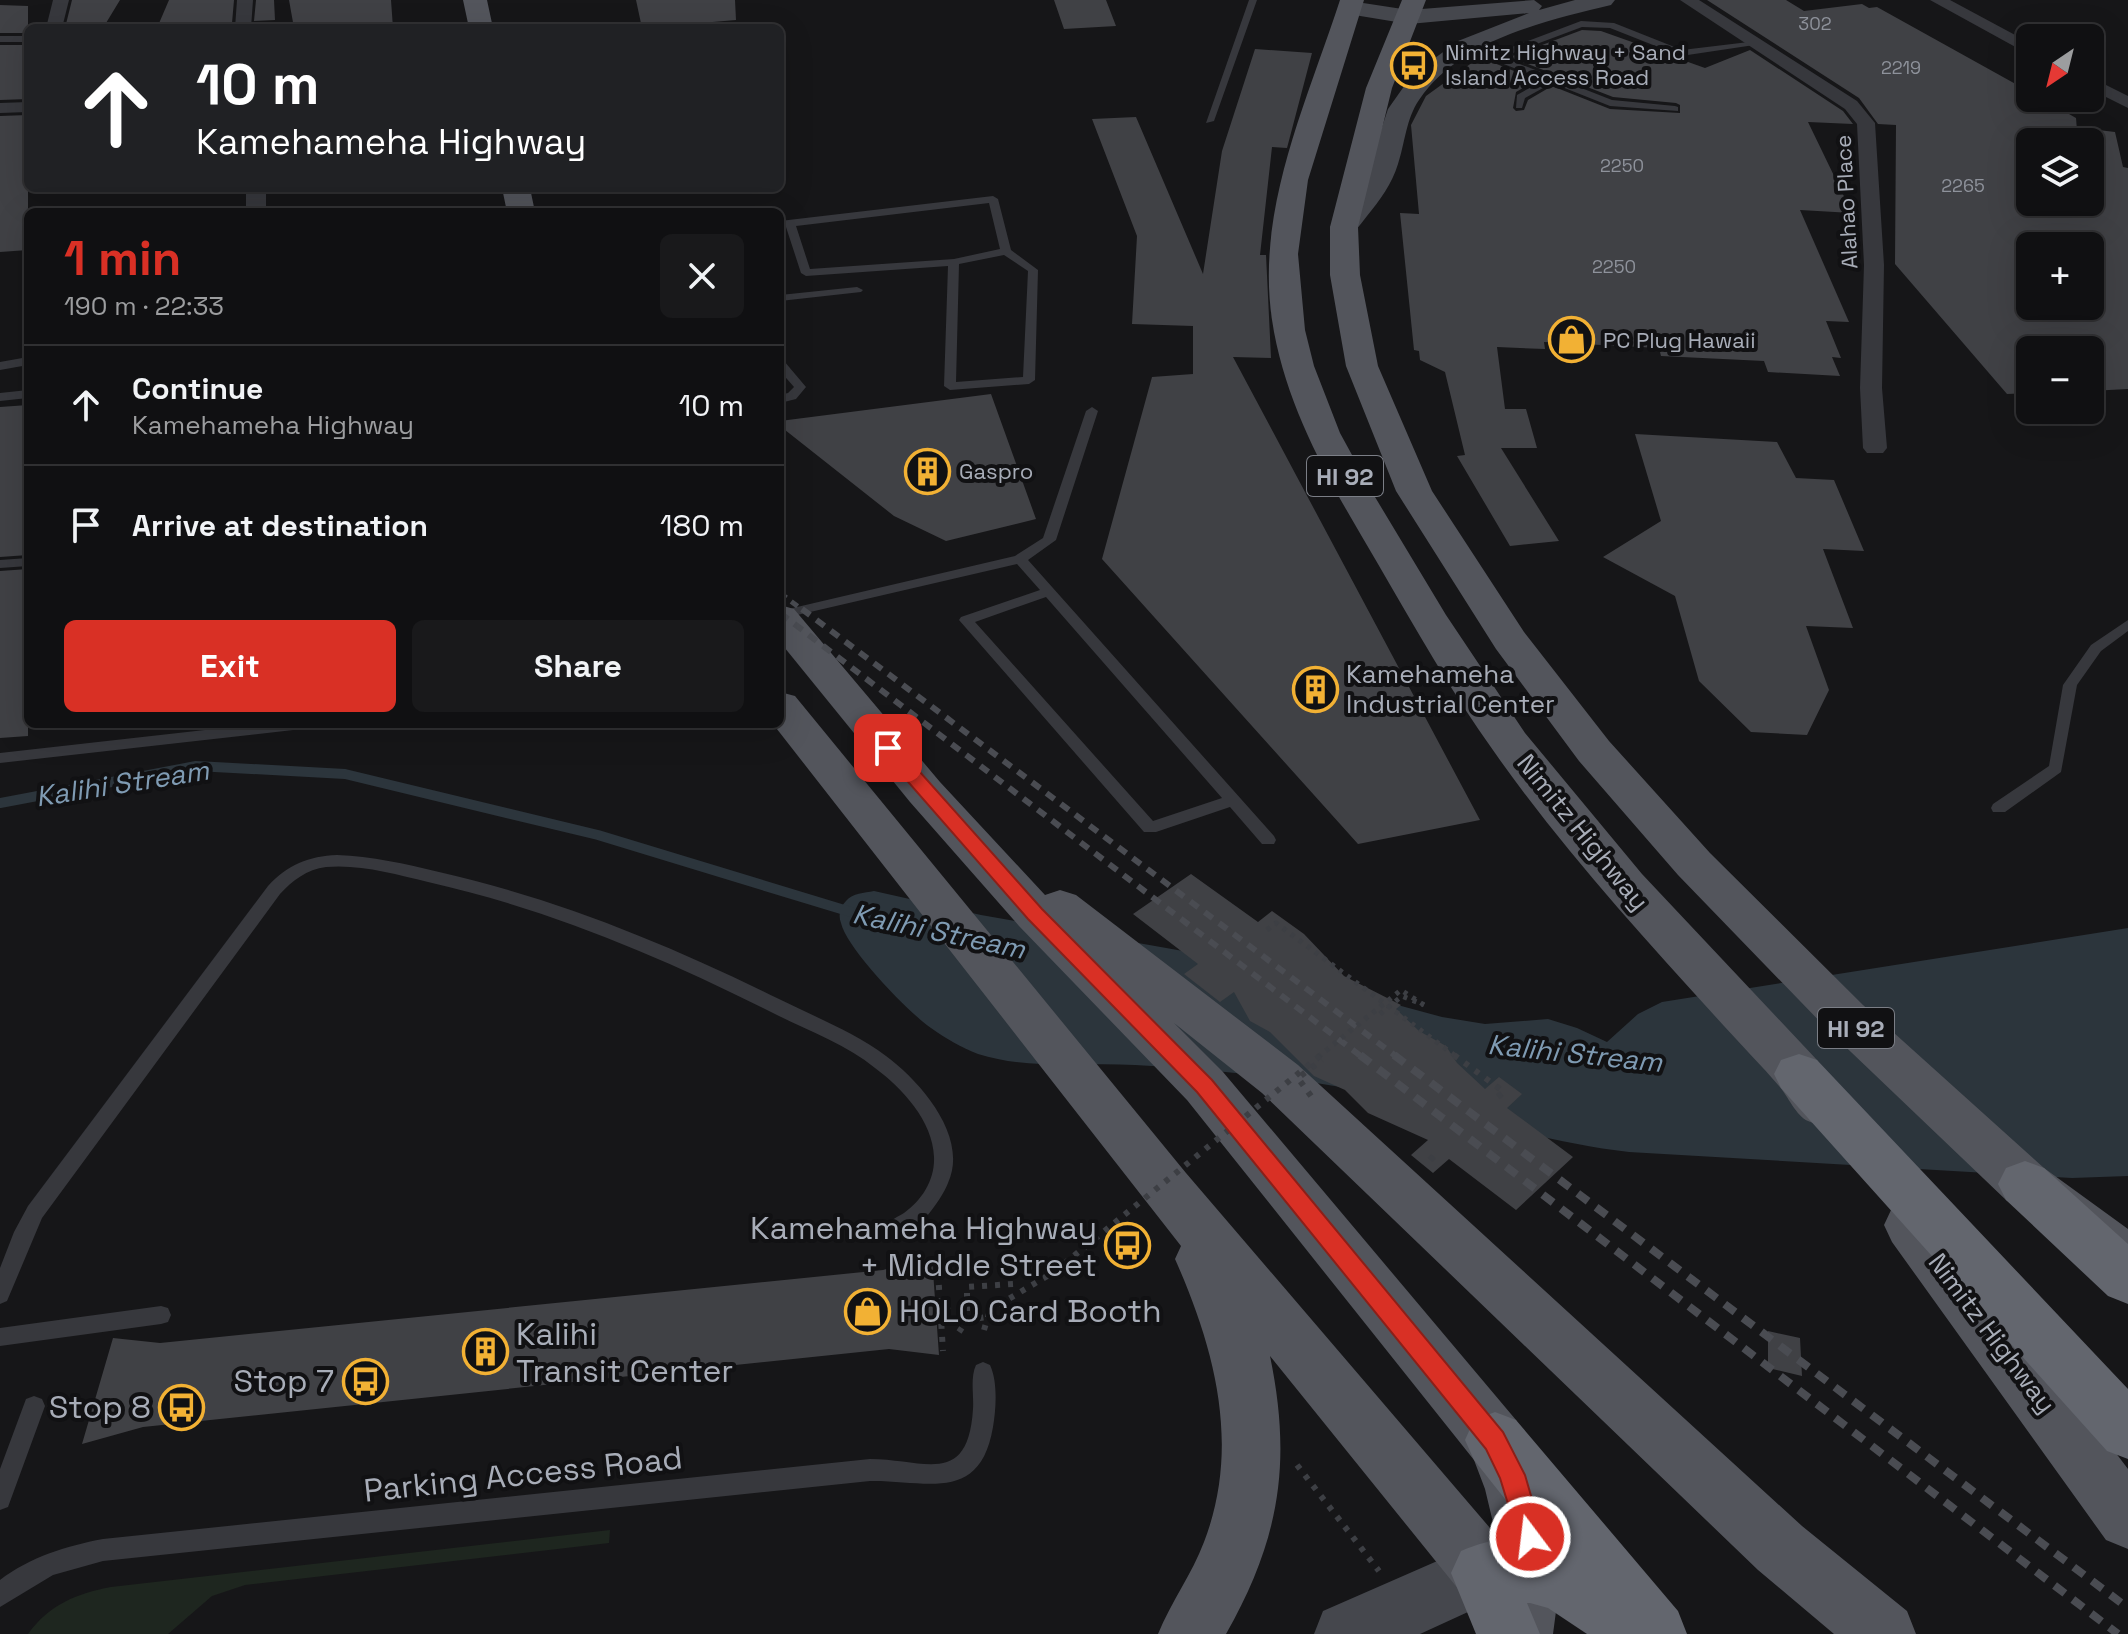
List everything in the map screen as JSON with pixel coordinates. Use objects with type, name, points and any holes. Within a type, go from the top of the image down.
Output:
[{"type":"highway","points":[[2025,1184],[2128,1279]]},
{"type":"highway","points":[[1922,1223],[2128,1431]]},
{"type":"highway","points":[[1495,1440],[1655,1634]]},
{"type":"highway","points":[[1518,1610],[1564,1582],[1612,1610],[1642,1634]]},
{"type":"main road","points":[[455,0],[460,24]]},
{"type":"main road","points":[[475,0],[480,24]]},
{"type":"main road","points":[[1412,7],[1457,0]]},
{"type":"main road","points":[[1351,4],[1412,7],[1585,0]]},
{"type":"main road","points":[[1344,227],[1381,174],[1397,118],[1407,98],[1440,66],[1466,48],[1504,30],[1603,0]]},
{"type":"main road","name":"Nimitz Highway","points":[[1351,4],[1309,123],[1286,219],[1284,290],[1296,361],[1315,422],[1454,661],[1527,766],[1619,880],[1799,1074],[1922,1223],[2128,1519]]},
{"type":"main road","name":"HI 92","points":[[1412,7],[1379,88],[1344,227],[1345,275],[1362,366],[1414,491],[1510,640],[1584,739],[1694,864],[1846,1018],[2025,1184],[2128,1260]]},
{"type":"main road","points":[[784,621],[925,792],[1039,904],[1205,1086],[1495,1440],[1512,1475],[1530,1537],[1518,1610]]},
{"type":"main road","points":[[784,710],[1167,1189],[1518,1610]]},
{"type":"main road","points":[[1039,904],[1280,1079],[1780,1548],[1884,1634]]},
{"type":"main road","points":[[1167,1189],[1227,1304],[1245,1369],[1253,1419],[1252,1482],[1238,1536],[1216,1594],[1190,1634]]},
{"type":"main road","points":[[1346,1634],[1518,1610]]},
{"type":"street","points":[[55,24],[61,0]]},
{"type":"street","points":[[243,24],[245,0]]},
{"type":"street","name":"Alahao Place","points":[[1688,0],[1851,105],[1866,123],[1874,265],[1871,388],[1875,448]]},
{"type":"street","points":[[1938,0],[2016,42]]},
{"type":"street","points":[[2104,90],[2128,103]]},
{"type":"street","points":[[0,108],[24,107]]},
{"type":"lane","points":[[1209,121],[1253,0]]},
{"type":"lane","points":[[1675,109],[1610,103],[1494,57],[1581,24],[1611,25],[1681,53],[1757,44]]},
{"type":"lane","points":[[0,39],[24,39]]},
{"type":"lane","points":[[1519,106],[1520,97],[1551,80]]},
{"type":"lane","points":[[954,262],[950,386],[1029,380],[1033,270],[1006,251],[993,199],[785,224],[806,273],[954,262],[1006,251]]},
{"type":"lane","points":[[784,298],[857,290]]},
{"type":"lane","points":[[0,366],[24,362]]},
{"type":"lane","points":[[784,368],[800,387],[792,396],[784,398]]},
{"type":"lane","points":[[0,397],[24,394]]},
{"type":"lane","points":[[784,615],[1020,559],[1049,540],[1092,411]]},
{"type":"lane","points":[[1020,559],[1268,840]]},
{"type":"lane","points":[[0,564],[24,562]]},
{"type":"lane","points":[[1048,592],[966,620],[1150,828],[1232,800]]},
{"type":"lane","points":[[1999,808],[2056,768],[2070,685],[2096,648],[2128,624]]},
{"type":"lane","points":[[0,758],[266,728]]},
{"type":"lane","points":[[0,1295],[35,1212],[274,890],[294,872],[327,861],[356,862],[449,880],[588,920],[742,988],[877,1059],[906,1086],[931,1119],[945,1162],[942,1181],[930,1203],[910,1222],[891,1232]]},
{"type":"lane","points":[[0,1337],[161,1315]]},
{"type":"lane","name":"Parking Access Road","points":[[0,1595],[25,1576],[54,1561],[103,1550],[842,1473],[889,1469],[933,1475],[947,1473],[969,1459],[983,1433],[983,1372]]},
{"type":"lane","points":[[0,1499],[34,1406]]},
{"type":"path","points":[[1267,930],[1276,923],[1385,1003],[1504,1092],[1495,1099]]},
{"type":"path","points":[[959,1332],[967,1320],[989,1313],[1054,1272],[1401,990],[1424,1005],[1402,996],[1380,1014]]},
{"type":"path","points":[[1311,1096],[1298,1078],[1322,1060]]},
{"type":"path","points":[[1430,1160],[1439,1151]]},
{"type":"path","points":[[938,1272],[943,1351]]},
{"type":"path","points":[[989,1313],[967,1312],[967,1287],[1013,1284]]},
{"type":"path","points":[[940,1313],[947,1319],[951,1314]]},
{"type":"path","points":[[984,1330],[989,1313]]},
{"type":"path","points":[[1289,1454],[1383,1576]]},
{"type":"shaded area","points":[[610,1530],[609,1543],[245,1585],[212,1596],[168,1634],[28,1634],[45,1615],[65,1602],[111,1587]]},
{"type":"water","points":[[874,891],[981,915],[1228,959],[1442,1017],[1485,1024],[1548,1019],[1607,1042],[1638,1014],[1662,1002],[2128,928],[2128,1176],[2072,1178],[1629,1152],[1548,1138],[1390,1098],[1310,1082],[1179,1068],[1036,1064],[997,1059],[966,1049],[931,1028],[894,995],[854,948],[841,923],[841,908],[852,896]]},
{"type":"building","points":[[72,0],[120,0],[105,24],[66,24]]},
{"type":"building","points":[[169,0],[234,0],[232,23],[159,24]]},
{"type":"building","points":[[256,0],[274,0],[275,20],[254,21]]},
{"type":"building","points":[[289,0],[391,0],[393,24],[293,24]]},
{"type":"building","points":[[636,0],[735,0],[736,20],[641,24]]},
{"type":"building","points":[[1054,0],[1106,0],[1116,26],[1064,29]]},
{"type":"building","points":[[1707,0],[1786,0],[1804,11],[1862,4],[1869,8],[1877,7],[2016,84],[2016,112],[2066,112],[2076,118],[2077,128],[2016,128],[2016,216],[2104,216],[2104,131],[2115,132],[2123,167],[2128,168],[2128,389],[2104,390],[2104,336],[2016,336],[2016,394],[2007,394],[1895,264],[1896,125],[1878,124],[1859,98]]},
{"type":"building","points":[[0,5],[28,6],[28,24],[24,24],[24,33],[0,33]]},
{"type":"building","points":[[1582,30],[1601,31],[1705,68],[1750,50],[1843,111],[1853,124],[1808,122],[1852,213],[1800,210],[1849,322],[1826,321],[1841,358],[1832,357],[1840,376],[1768,372],[1764,361],[1661,356],[1659,348],[1544,342],[1545,349],[1497,347],[1505,409],[1526,409],[1537,448],[1501,448],[1559,541],[1510,546],[1457,456],[1465,455],[1445,372],[1420,360],[1419,351],[1414,350],[1400,213],[1419,214],[1411,125],[1426,96],[1473,62],[1482,64],[1489,61],[1537,80],[1516,92],[1513,108],[1516,111],[1524,110],[1528,100],[1552,86],[1610,109],[1680,113],[1680,105],[1676,103],[1613,97],[1510,57]]},
{"type":"building","points":[[0,45],[24,45],[24,99],[0,100]]},
{"type":"building","name":"Kamehameha Industrial Center","points":[[1255,49],[1312,53],[1287,148],[1272,147],[1260,255],[1266,255],[1271,358],[1233,357],[1480,820],[1358,844],[1102,559],[1152,377],[1193,374],[1193,326],[1132,324],[1137,236],[1092,119],[1136,117],[1203,274],[1222,151]]},
{"type":"building","points":[[24,115],[24,192],[28,192],[28,208],[24,208],[24,250],[0,252],[0,116]]},
{"type":"building","name":"Gaspro","points":[[991,394],[1036,519],[946,541],[894,516],[784,429],[784,420]]},
{"type":"building","points":[[24,405],[24,555],[0,557],[0,407]]},
{"type":"building","points":[[1635,434],[1777,442],[1796,478],[1834,480],[1864,551],[1823,549],[1853,628],[1806,626],[1829,690],[1807,735],[1751,732],[1699,681],[1675,596],[1603,557],[1661,521]]},
{"type":"building","points":[[24,569],[24,728],[28,728],[28,736],[0,738],[0,571]]},
{"type":"building","points":[[1191,874],[1258,922],[1272,911],[1304,934],[1344,976],[1401,1005],[1396,1009],[1419,1031],[1446,1046],[1457,1063],[1485,1089],[1499,1077],[1522,1094],[1507,1108],[1573,1157],[1516,1210],[1449,1159],[1433,1173],[1411,1155],[1428,1140],[1368,1113],[1345,1090],[1314,1076],[1270,1032],[1250,1021],[1234,992],[1220,1002],[1184,974],[1198,964],[1133,914]]},
{"type":"building","name":"Kalihi Transit Center","points":[[932,1257],[939,1355],[889,1349],[143,1427],[82,1444],[113,1338],[160,1343],[883,1270]]},
{"type":"building","points":[[1768,1331],[1800,1338],[1802,1376],[1768,1368]]},
{"type":"waterway","name":"Kalihi Stream","points":[[0,803],[196,766],[345,774],[598,835],[851,912]]},
{"type":"railway","points":[[784,596],[804,611]]},
{"type":"railway","points":[[802,609],[1397,1057]]},
{"type":"railway","points":[[784,616],[1362,1057]]},
{"type":"railway","points":[[1360,1055],[2118,1634]]},
{"type":"railway","points":[[1394,1055],[2128,1608]]},
{"type":"place","name":"Nimitz Highway + Sand Island Access Road","points":[[1414,65]]},
{"type":"place","name":"PC Plug Hawaii","points":[[1572,340]]},
{"type":"place","name":"Gaspro","points":[[928,471]]},
{"type":"place","name":"Kamehameha Industrial Center","points":[[1315,689]]},
{"type":"place","name":"Kamehameha Highway + Middle Street","points":[[1128,1246]]},
{"type":"place","name":"HOLO Card Booth","points":[[868,1311]]},
{"type":"place","name":"Kalihi Transit Center","points":[[485,1352]]},
{"type":"place","name":"Stop 7","points":[[365,1381]]},
{"type":"place","name":"Stop 8","points":[[182,1407]]},
{"type":"route","points":[[888,748],[1035,914],[1205,1086],[1495,1440],[1512,1475],[1530,1537]]}]
